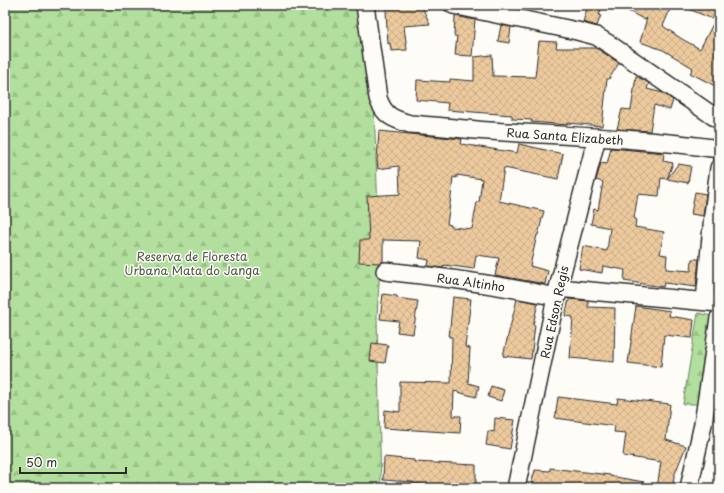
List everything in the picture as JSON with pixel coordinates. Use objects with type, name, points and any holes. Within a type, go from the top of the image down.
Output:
[{"type":"street","name":"Rua Santa Elizabeth","points":[[365,5],[378,98],[381,107],[388,116],[399,121],[410,124],[487,131],[597,137],[719,149]]},
{"type":"street","points":[[454,5],[596,36],[719,120]]},
{"type":"street","name":"Rua Edson Regis","points":[[516,488],[558,292],[597,137]]},
{"type":"street","points":[[712,302],[713,215],[719,168]]},
{"type":"street","name":"Rua Altinho","points":[[385,271],[558,292],[712,302]]},
{"type":"street","points":[[688,488],[703,424],[719,318]]},
{"type":"green space","name":"Reserva de Floresta Urbana Mata do Janga","points":[[5,5],[359,5],[374,104],[380,266],[377,317],[381,488],[5,488]]},
{"type":"green space","points":[[698,313],[711,316],[699,404],[683,404]]},
{"type":"building","points":[[388,5],[412,5],[422,7],[430,24],[404,26],[407,50],[391,51],[390,43],[388,44],[386,11]]},
{"type":"building","points":[[588,5],[603,5],[597,26],[583,22]]},
{"type":"building","points":[[617,5],[672,5],[663,26],[700,49],[715,20],[679,5],[719,5],[719,88],[690,73],[693,68],[663,50],[640,42],[647,18],[645,20]]},
{"type":"building","points":[[455,16],[475,20],[472,56],[455,55],[457,36],[454,36]]},
{"type":"building","points":[[501,25],[511,27],[509,43],[498,41]]},
{"type":"building","points":[[539,41],[557,42],[556,48],[596,48],[619,63],[609,79],[607,79],[602,126],[531,122],[532,120],[512,119],[512,115],[447,110],[448,103],[416,100],[417,80],[450,82],[450,79],[474,81],[474,57],[492,55],[493,76],[535,77]]},
{"type":"building","points":[[636,76],[649,83],[647,89],[663,93],[673,100],[670,110],[654,105],[650,131],[617,129],[622,109],[631,110]]},
{"type":"building","points":[[379,131],[462,139],[461,144],[517,153],[519,144],[563,154],[558,179],[504,168],[499,201],[544,211],[530,266],[548,271],[545,284],[495,275],[499,258],[476,255],[474,269],[444,265],[443,268],[428,266],[429,260],[419,258],[421,241],[383,240],[383,262],[359,262],[360,240],[369,240],[367,196],[400,194],[399,166],[378,169],[377,160]],"holes":[[[457,175],[482,179],[479,202],[477,202],[472,229],[451,227],[451,225],[447,224],[453,177],[457,178]]]},
{"type":"building","points":[[611,148],[664,153],[663,161],[673,163],[667,179],[661,178],[659,196],[638,194],[634,218],[636,219],[635,227],[664,232],[660,254],[667,255],[666,269],[691,271],[692,259],[699,259],[696,287],[664,283],[663,287],[624,281],[625,270],[603,266],[602,273],[579,269],[583,246],[607,251],[610,228],[591,224],[594,209],[598,210],[603,182],[596,180],[601,163],[607,164]]},
{"type":"building","points":[[678,164],[691,166],[688,183],[667,179]]},
{"type":"building","points":[[695,192],[706,194],[703,216],[691,214]]},
{"type":"building","points":[[719,261],[719,288],[716,287]]},
{"type":"building","points":[[383,294],[418,301],[413,334],[397,332],[399,321],[380,319]]},
{"type":"building","points":[[453,297],[471,299],[465,347],[470,348],[468,383],[479,386],[476,397],[454,391],[453,416],[461,416],[460,433],[384,428],[385,410],[400,412],[400,382],[451,383],[452,337],[449,337]]},
{"type":"building","points":[[517,299],[538,303],[533,325],[535,325],[531,359],[503,356]]},
{"type":"building","points":[[569,299],[588,301],[588,307],[615,308],[614,362],[570,358],[573,317],[565,316]]},
{"type":"building","points":[[636,306],[670,311],[669,316],[694,320],[692,338],[664,335],[661,367],[628,363]]},
{"type":"building","points":[[372,343],[388,345],[385,363],[370,361]]},
{"type":"building","points":[[491,386],[504,390],[501,401],[488,397]]},
{"type":"building","points":[[558,397],[617,404],[618,398],[670,404],[666,440],[686,446],[674,476],[673,488],[657,488],[661,462],[623,456],[626,433],[614,432],[615,426],[555,418]]},
{"type":"building","points":[[495,418],[515,420],[510,449],[486,445],[488,431],[494,432]]},
{"type":"building","points":[[384,457],[414,460],[414,462],[476,465],[476,487],[413,484],[413,482],[383,480]]},
{"type":"building","points":[[550,468],[610,475],[644,482],[643,488],[530,488],[535,470],[550,471]]}]
